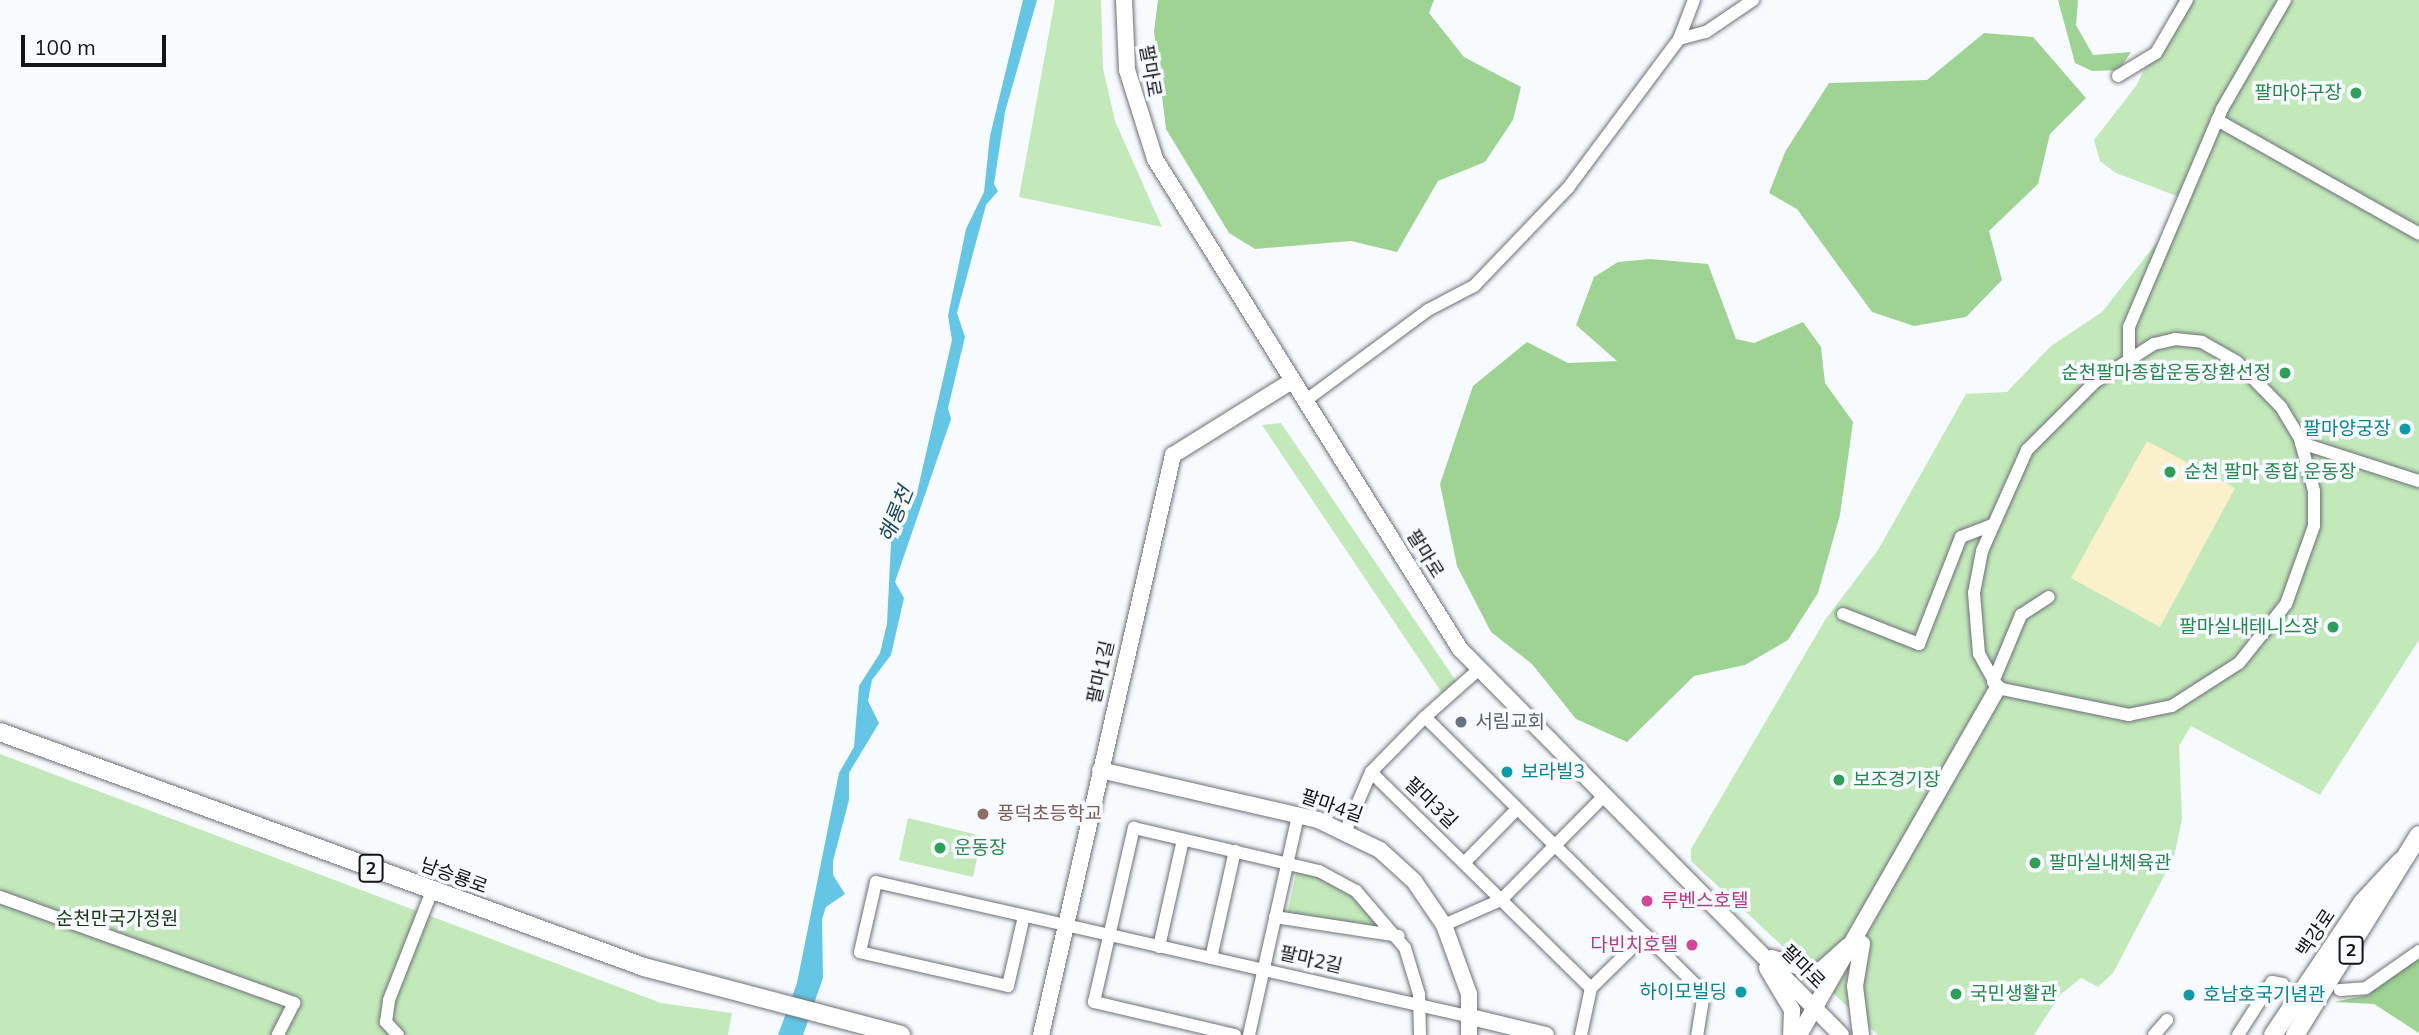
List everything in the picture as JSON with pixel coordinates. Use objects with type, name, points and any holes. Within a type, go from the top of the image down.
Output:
[{"type":"main road","name":"남승룡로","points":[[0,732],[432,891],[744,998],[828,1020],[901,1035]]},
{"type":"main road","name":"백강로","points":[[2273,1035],[2362,902],[2401,861],[2419,835]]},
{"type":"main road","name":"백강로","points":[[2295,1035],[2394,883],[2401,861]]},
{"type":"street","name":"팔마로","points":[[1124,0],[1127,70],[1154,159],[1292,382],[1477,671],[1841,1035]]},
{"type":"street","points":[[1305,401],[1481,279],[1592,158],[1679,39],[1694,0]]},
{"type":"street","points":[[1679,39],[1706,32],[1752,0]]},
{"type":"street","points":[[2118,76],[2156,54],[2187,0]]},
{"type":"street","points":[[2129,359],[2129,327],[2217,120],[2285,0]]},
{"type":"street","points":[[2217,120],[2419,234]]},
{"type":"street","points":[[2164,341],[2202,342],[2251,373],[2301,443],[2314,491],[2308,551],[2286,604],[2239,663],[2190,698],[2138,715],[1996,685],[1979,654],[1974,613],[1992,525],[2037,435],[2129,359],[2164,341]]},
{"type":"street","name":"팔마1길","points":[[1041,1035],[1173,455],[1292,382]]},
{"type":"street","points":[[2301,443],[2419,481]]},
{"type":"street","points":[[1843,614],[1919,644],[1961,537],[1992,525]]},
{"type":"street","points":[[1799,1035],[1818,1010],[1866,929],[1996,685],[2021,615],[2049,597]]},
{"type":"street","points":[[1346,830],[1371,772],[1425,717],[1477,671]]},
{"type":"street","points":[[1425,717],[1702,994],[1697,1035]]},
{"type":"street","name":"팔마4길","points":[[1100,770],[1297,815],[1346,830],[1396,864],[1444,925],[1462,967],[1471,1017],[1469,1035]]},
{"type":"street","name":"팔마3길","points":[[1371,772],[1591,988]]},
{"type":"street","points":[[1444,925],[1501,900],[1603,797]]},
{"type":"street","points":[[1464,863],[1517,809]]},
{"type":"street","points":[[1248,1035],[1297,815]]},
{"type":"street","points":[[1235,1035],[1094,1002],[1134,828],[1287,861],[1344,882],[1399,936],[1421,1007],[1420,1035]]},
{"type":"street","points":[[1159,947],[1183,840]]},
{"type":"street","points":[[1211,958],[1235,851]]},
{"type":"street","name":"팔마2길","points":[[1024,916],[1008,986],[860,952],[876,882],[1471,1017],[1526,1033],[1546,1035]]},
{"type":"street","points":[[398,1035],[386,1022],[389,1000],[432,891]]},
{"type":"street","points":[[0,897],[294,1003],[278,1035]]},
{"type":"street","points":[[1275,917],[1399,936]]},
{"type":"street","points":[[1757,951],[1799,971],[1818,972],[1866,929]]},
{"type":"street","points":[[1861,1035],[1855,986],[1866,929]]},
{"type":"street","points":[[1581,1035],[1591,988],[1644,936]]},
{"type":"street","points":[[1757,951],[1792,1010],[1791,1035]]},
{"type":"street","points":[[2340,990],[2366,988],[2419,951]]},
{"type":"street","points":[[2238,1035],[2273,982],[2283,984]]},
{"type":"street","points":[[1046,1014],[1049,1035]]},
{"type":"street","points":[[2154,1035],[2167,1020]]},
{"type":"green space","points":[[1055,0],[1101,0],[1103,68],[1115,121],[1162,227],[1019,197]]},
{"type":"green space","points":[[1158,0],[1434,0],[1429,13],[1464,57],[1521,87],[1513,120],[1485,162],[1438,181],[1397,252],[1351,241],[1255,249],[1229,233],[1166,129],[1154,31]]},
{"type":"green space","points":[[2058,0],[2078,0],[2076,25],[2093,55],[2131,52],[2119,70],[2092,71],[2075,63]]},
{"type":"green space","name":"순천 팔마 종합 운동장","points":[[2178,0],[2419,0],[2419,640],[2320,795],[2191,726],[2179,746],[2182,819],[2174,857],[2113,973],[2098,987],[2081,978],[2060,995],[2034,1035],[1878,1035],[1691,861],[1691,849],[1825,620],[1878,550],[1966,394],[2007,392],[2051,346],[2102,312],[2177,217],[2182,198],[2116,173],[2100,161],[2094,140],[2136,86]]},
{"type":"green space","points":[[1984,33],[2033,37],[2086,98],[2050,134],[2038,184],[1989,231],[2002,280],[1966,317],[1914,326],[1872,312],[1797,209],[1769,193],[1785,152],[1829,83],[1927,80]]},
{"type":"green space","points":[[1650,259],[1708,264],[1736,339],[1754,343],[1803,322],[1821,347],[1825,383],[1853,422],[1840,515],[1818,593],[1788,640],[1745,665],[1694,676],[1627,742],[1576,719],[1532,664],[1491,632],[1457,566],[1440,484],[1473,386],[1527,342],[1568,363],[1617,361],[1576,325],[1594,277],[1618,262]]},
{"type":"green space","points":[[1281,423],[1456,681],[1442,693],[1262,425]]},
{"type":"green space","name":"순천만국가정원","points":[[0,754],[661,1003],[732,1013],[728,1035],[0,1035]]},
{"type":"green space","name":"운동장","points":[[908,818],[982,836],[973,877],[899,860]]},
{"type":"green space","points":[[1297,869],[1350,890],[1385,934],[1287,914]]},
{"type":"green space","points":[[2419,958],[2419,1033],[2374,1004],[2334,1002],[2367,995]]},
{"type":"sand","points":[[2147,441],[2235,488],[2160,627],[2071,578]]},
{"type":"water","points":[[1023,0],[1037,0],[1005,112],[994,184],[998,191],[986,205],[957,313],[965,337],[948,408],[951,419],[895,582],[904,598],[891,655],[872,680],[868,701],[879,723],[849,773],[849,800],[833,861],[833,875],[845,894],[826,907],[822,919],[823,978],[803,1035],[778,1035],[797,983],[839,773],[854,747],[859,686],[880,653],[887,624],[891,542],[916,497],[952,340],[948,316],[966,229],[984,192],[990,136]]},
{"type":"place","name":"팔마야구장","points":[[2356,93]]},
{"type":"place","name":"순천팔마종합운동장환선정","points":[[2285,373]]},
{"type":"place","name":"팔마양궁장","points":[[2405,429]]},
{"type":"place","name":"순천 팔마 종합 운동장","points":[[2170,472]]},
{"type":"place","name":"팔마실내테니스장","points":[[2333,627]]},
{"type":"place","name":"서림교회","points":[[1461,722]]},
{"type":"place","name":"보라빌3","points":[[1507,772]]},
{"type":"place","name":"보조경기장","points":[[1839,780]]},
{"type":"place","name":"풍덕초등학교","points":[[983,814]]},
{"type":"place","name":"운동장","points":[[940,848]]},
{"type":"place","name":"팔마실내체육관","points":[[2035,863]]},
{"type":"place","name":"루벤스호텔","points":[[1647,901]]},
{"type":"place","name":"다빈치호텔","points":[[1692,945]]},
{"type":"place","name":"하이모빌딩","points":[[1741,992]]},
{"type":"place","name":"국민생활관","points":[[1956,994]]},
{"type":"place","name":"호남호국기념관","points":[[2189,995]]},
{"type":"water label","name":"해룡천","points":[[895,514]]}]
